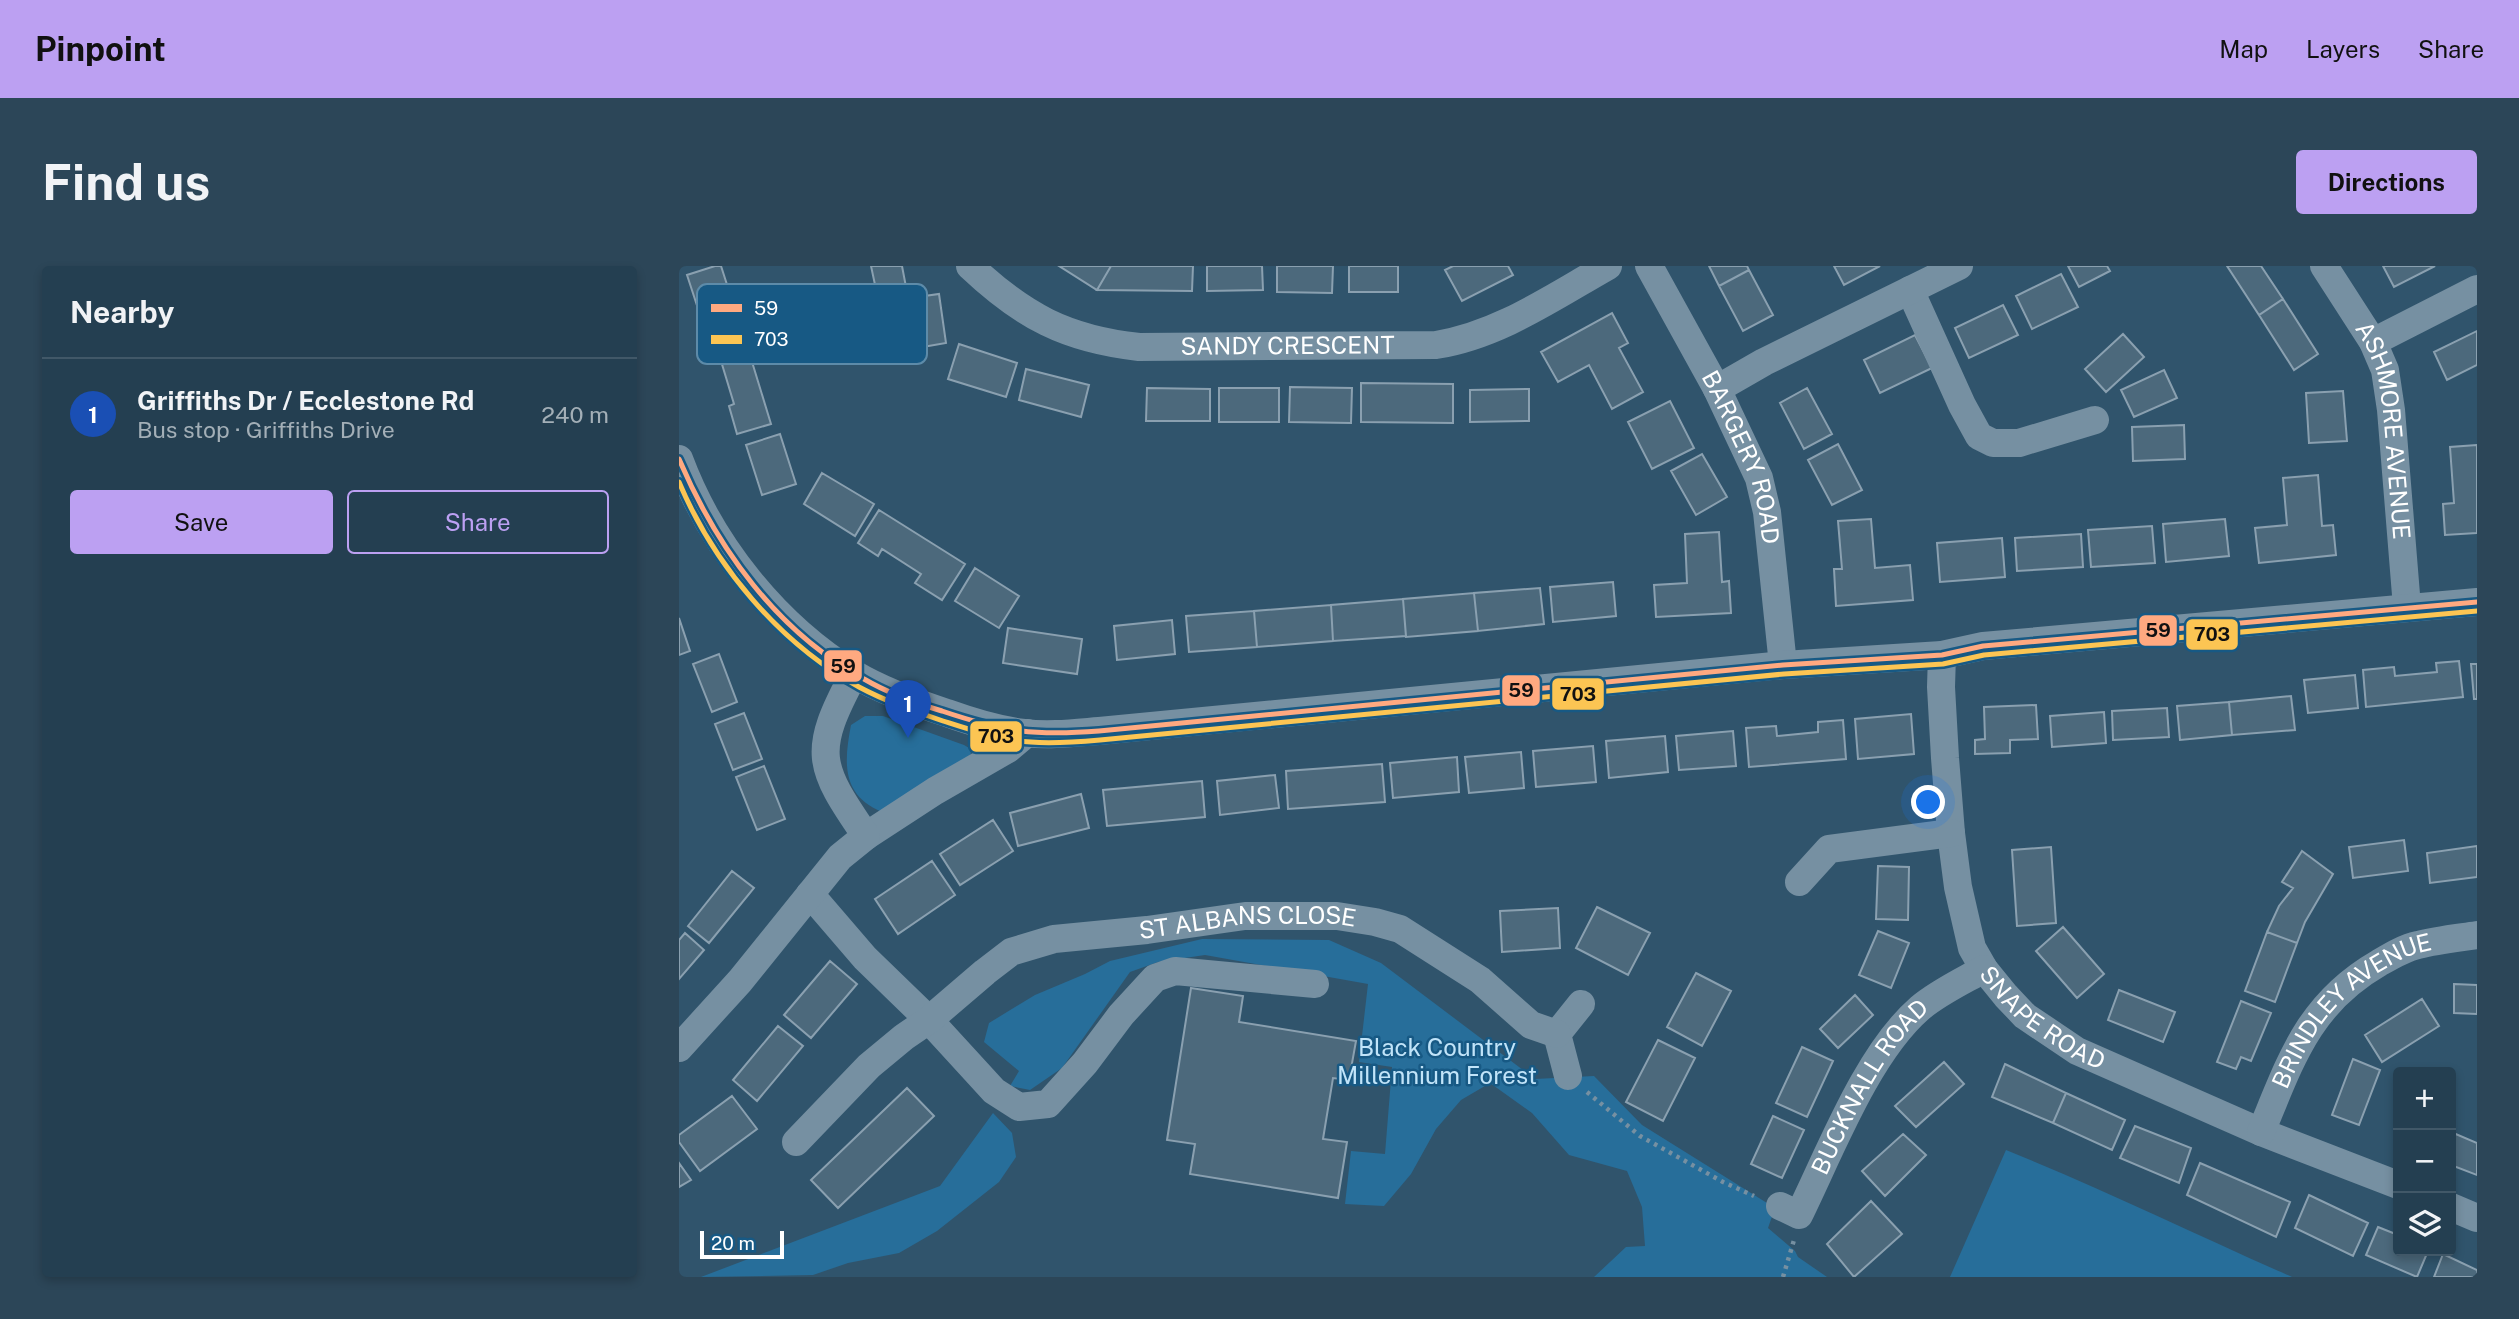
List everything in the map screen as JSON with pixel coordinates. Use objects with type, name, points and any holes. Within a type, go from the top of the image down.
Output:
[{"type":"street","name":"SANDY CRESCENT","points":[[971,266],[1019,307],[1046,323],[1077,335],[1139,347],[1436,345],[1458,342],[1502,326],[1608,266]]},
{"type":"street","name":"BARGERY ROAD","points":[[1649,266],[1717,389],[1759,478],[1767,512],[1783,665]]},
{"type":"street","points":[[1717,389],[1764,362],[1959,266]]},
{"type":"street","name":"ASHMORE AVENUE","points":[[2324,266],[2373,342],[2385,370],[2391,410],[2407,607]]},
{"type":"street","points":[[2373,342],[2477,289]]},
{"type":"street","points":[[1910,290],[1962,405],[1979,436],[1993,443],[2019,443],[2095,420]]},
{"type":"street","points":[[679,459],[699,507],[730,556],[763,597],[810,641],[854,674],[922,705],[992,728],[1027,733],[1099,731],[1783,665],[1942,655],[1983,646],[2477,602]]},
{"type":"street","name":"SNAPE ROAD","points":[[1942,655],[1941,687],[1951,834],[1958,887],[1972,948],[2005,996],[2025,1016],[2077,1051],[2261,1132],[2393,1183]]},
{"type":"street","points":[[854,674],[837,706],[828,731],[824,754],[837,795],[866,836]]},
{"type":"street","points":[[679,1048],[740,981],[840,857],[866,836],[935,791],[1008,749],[1027,733]]},
{"type":"street","points":[[1800,882],[1829,849],[1951,834]]},
{"type":"street","points":[[810,894],[865,958],[929,1020],[994,1091],[1019,1107],[1048,1104],[1155,978],[1175,971],[1315,984]]},
{"type":"street","name":"ST ALBANS CLOSE","points":[[796,1142],[869,1066],[1011,952],[1054,939],[1147,930],[1245,916],[1337,916],[1375,922],[1400,929],[1481,980],[1531,1025],[1557,1034]]},
{"type":"street","name":"BRINDLEY AVENUE","points":[[2261,1132],[2302,1041],[2317,1015],[2342,988],[2393,955],[2416,945],[2477,935]]},
{"type":"street","name":"BUCKNALL ROAD","points":[[1789,1211],[1886,1048],[1920,1008],[1984,969]]},
{"type":"street","points":[[1567,1076],[1557,1034],[1581,1004]]},
{"type":"street","points":[[2456,1209],[2477,1219]]},
{"type":"path","points":[[1567,1076],[1640,1136],[1723,1182],[1789,1211],[1783,1277]]},
{"type":"green space","points":[[865,716],[883,716],[964,745],[971,753],[968,759],[882,812],[859,796],[852,787],[849,776],[847,752],[851,725]]},
{"type":"green space","name":"Black Country Millennium Forest","points":[[1202,939],[1329,940],[1381,963],[1535,1079],[1594,1076],[1642,1125],[1775,1208],[1768,1228],[1795,1251],[1798,1257],[1827,1277],[1594,1277],[1626,1247],[1645,1246],[1642,1207],[1627,1171],[1569,1155],[1532,1113],[1490,1083],[1461,1100],[1436,1129],[1411,1174],[1384,1206],[1345,1204],[1351,1151],[1385,1154],[1392,1067],[1359,1062],[1368,984],[1205,955],[1158,962],[1130,972],[1062,1068],[1030,1090],[1010,1086],[1019,1071],[984,1042],[989,1023],[1035,995],[1110,961]]},
{"type":"green space","points":[[993,1113],[1012,1133],[1016,1157],[999,1182],[937,1231],[899,1253],[848,1263],[813,1275],[701,1277],[940,1186]]},
{"type":"green space","points":[[2006,1150],[2114,1196],[2292,1277],[1950,1277]]},
{"type":"building","points":[[721,266],[727,284],[697,284],[697,306],[687,275]]},
{"type":"building","points":[[871,266],[902,266],[905,284],[875,284]]},
{"type":"building","points":[[1059,266],[1111,266],[1097,290]]},
{"type":"building","points":[[1111,266],[1193,266],[1192,291],[1097,290]]},
{"type":"building","points":[[1207,266],[1262,266],[1263,290],[1207,291]]},
{"type":"building","points":[[1277,266],[1333,266],[1332,293],[1277,292]]},
{"type":"building","points":[[1349,266],[1398,266],[1398,292],[1349,292]]},
{"type":"building","points":[[1453,266],[1508,266],[1513,275],[1462,301],[1445,270]]},
{"type":"building","points":[[1709,266],[1747,266],[1749,270],[1719,286]]},
{"type":"building","points":[[1834,266],[1880,266],[1844,285]]},
{"type":"building","points":[[2068,266],[2107,266],[2110,271],[2079,287]]},
{"type":"building","points":[[2227,266],[2261,266],[2283,299],[2259,315]]},
{"type":"building","points":[[2383,266],[2435,266],[2394,287]]},
{"type":"building","points":[[1749,270],[1773,315],[1743,331],[1719,286]]},
{"type":"building","points":[[2061,274],[2078,307],[2032,329],[2016,296]]},
{"type":"building","points":[[939,294],[946,343],[927,346],[927,296]]},
{"type":"building","points":[[2283,299],[2318,354],[2294,370],[2259,315]]},
{"type":"building","points":[[2003,305],[2018,335],[1969,358],[1955,328]]},
{"type":"building","points":[[1612,313],[1628,343],[1619,348],[1643,392],[1612,409],[1589,365],[1558,382],[1541,352]]},
{"type":"building","points":[[2477,331],[2477,365],[2447,380],[2434,352]]},
{"type":"building","points":[[2123,334],[2144,357],[2106,392],[2085,369]]},
{"type":"building","points":[[1915,335],[1932,368],[1880,393],[1864,360]]},
{"type":"building","points":[[959,344],[1017,363],[1006,397],[948,379]]},
{"type":"building","points":[[722,364],[753,364],[771,424],[737,434],[729,406],[734,404]]},
{"type":"building","points":[[1026,369],[1089,385],[1081,417],[1019,400]]},
{"type":"building","points":[[2164,370],[2177,398],[2134,417],[2121,390]]},
{"type":"building","points":[[1361,383],[1453,384],[1453,423],[1361,422]]},
{"type":"building","points":[[1290,387],[1352,388],[1351,423],[1289,422]]},
{"type":"building","points":[[1147,388],[1210,389],[1210,421],[1146,421]]},
{"type":"building","points":[[1219,388],[1279,388],[1279,422],[1219,422]]},
{"type":"building","points":[[1807,388],[1832,434],[1804,449],[1780,403]]},
{"type":"building","points":[[1529,389],[1529,421],[1470,422],[1470,390]]},
{"type":"building","points":[[2343,391],[2347,441],[2309,443],[2306,393]]},
{"type":"building","points":[[1670,401],[1694,448],[1652,469],[1628,422]]},
{"type":"building","points":[[2184,425],[2185,459],[2133,461],[2132,427]]},
{"type":"building","points":[[780,434],[796,484],[762,495],[746,445]]},
{"type":"building","points":[[1838,444],[1862,490],[1832,505],[1808,460]]},
{"type":"building","points":[[2477,445],[2477,533],[2445,535],[2443,504],[2454,503],[2450,447]]},
{"type":"building","points":[[1702,454],[1727,497],[1696,515],[1671,471]]},
{"type":"building","points":[[822,473],[874,504],[855,536],[804,504]]},
{"type":"building","points":[[2318,475],[2322,526],[2333,525],[2336,555],[2259,563],[2255,528],[2287,525],[2283,478]]},
{"type":"building","points":[[879,510],[965,564],[942,600],[915,583],[921,574],[882,549],[878,556],[858,543]]},
{"type":"building","points":[[1871,519],[1875,568],[1910,565],[1913,600],[1836,606],[1834,569],[1842,569],[1838,521]]},
{"type":"building","points":[[2225,519],[2229,556],[2166,562],[2163,524]]},
{"type":"building","points":[[2152,526],[2155,563],[2091,567],[2088,530]]},
{"type":"building","points":[[1719,532],[1722,582],[1729,581],[1731,613],[1656,617],[1654,585],[1687,583],[1685,534]]},
{"type":"building","points":[[2081,534],[2083,567],[2017,571],[2015,538]]},
{"type":"building","points":[[2002,538],[2005,577],[1940,582],[1937,543]]},
{"type":"building","points":[[975,568],[1019,596],[999,628],[955,601]]},
{"type":"building","points":[[1613,582],[1616,616],[1553,622],[1550,587]]},
{"type":"building","points":[[1540,588],[1544,624],[1478,631],[1474,593]]},
{"type":"building","points":[[1474,593],[1478,631],[1406,637],[1403,599]]},
{"type":"building","points":[[1403,599],[1406,636],[1333,641],[1331,605]]},
{"type":"building","points":[[1331,605],[1333,641],[1257,647],[1254,611]]},
{"type":"building","points":[[1254,611],[1257,647],[1189,652],[1186,616]]},
{"type":"building","points":[[679,618],[690,651],[679,655]]},
{"type":"building","points":[[1172,620],[1175,654],[1117,660],[1114,626]]},
{"type":"building","points":[[1008,628],[1082,639],[1077,674],[1003,663]]},
{"type":"building","points":[[719,654],[737,702],[712,712],[693,664]]},
{"type":"building","points":[[2459,661],[2463,697],[2366,707],[2363,670],[2394,667],[2395,676],[2437,672],[2436,663]]},
{"type":"building","points":[[2471,664],[2477,664],[2477,699],[2474,699]]},
{"type":"building","points":[[2355,675],[2358,708],[2308,713],[2304,680]]},
{"type":"building","points":[[2291,696],[2295,730],[2232,735],[2229,702]]},
{"type":"building","points":[[2229,702],[2232,735],[2180,740],[2177,706]]},
{"type":"building","points":[[2036,705],[2038,739],[2010,740],[2010,753],[1975,754],[1975,740],[1985,739],[1984,707]]},
{"type":"building","points":[[2167,708],[2169,737],[2113,740],[2112,711]]},
{"type":"building","points":[[2104,712],[2106,743],[2052,747],[2050,716]]},
{"type":"building","points":[[744,713],[762,759],[733,770],[715,724]]},
{"type":"building","points":[[1911,714],[1914,754],[1858,759],[1855,719]]},
{"type":"building","points":[[1843,720],[1846,759],[1749,767],[1746,728],[1776,726],[1777,736],[1818,732],[1818,722]]},
{"type":"building","points":[[1733,731],[1736,766],[1679,770],[1676,736]]},
{"type":"building","points":[[1665,736],[1668,772],[1609,778],[1606,741]]},
{"type":"building","points":[[1593,746],[1596,782],[1536,787],[1533,751]]},
{"type":"building","points":[[1521,752],[1524,788],[1469,793],[1465,757]]},
{"type":"building","points":[[1457,757],[1459,792],[1393,798],[1390,763]]},
{"type":"building","points":[[1382,764],[1385,802],[1288,809],[1286,771]]},
{"type":"building","points":[[764,766],[785,819],[757,830],[736,777]]},
{"type":"building","points":[[1275,775],[1279,808],[1220,815],[1217,781]]},
{"type":"building","points":[[1202,781],[1205,817],[1107,826],[1103,790]]},
{"type":"building","points":[[1081,794],[1089,828],[1018,846],[1010,813]]},
{"type":"building","points":[[993,820],[1013,851],[960,885],[940,854]]},
{"type":"building","points":[[2404,840],[2408,871],[2353,878],[2349,847]]},
{"type":"building","points":[[2477,846],[2477,877],[2430,883],[2427,853]]},
{"type":"building","points":[[2051,847],[2056,923],[2017,926],[2012,850]]},
{"type":"building","points":[[2302,851],[2333,874],[2305,922],[2297,943],[2267,932],[2279,906],[2293,888],[2282,882]]},
{"type":"building","points":[[932,861],[955,895],[898,934],[875,899]]},
{"type":"building","points":[[1878,866],[1909,867],[1908,920],[1876,919]]},
{"type":"building","points":[[732,871],[754,888],[709,943],[688,926]]},
{"type":"building","points":[[1597,907],[1650,933],[1628,975],[1576,948]]},
{"type":"building","points":[[1558,908],[1560,948],[1502,952],[1500,911]]},
{"type":"building","points":[[2063,927],[2104,974],[2077,998],[2036,951]]},
{"type":"building","points":[[1878,931],[1909,943],[1891,988],[1859,975]]},
{"type":"building","points":[[2267,932],[2297,943],[2275,1002],[2245,991]]},
{"type":"building","points":[[685,933],[704,950],[679,979],[679,940]]},
{"type":"building","points":[[830,961],[857,984],[811,1038],[784,1015]]},
{"type":"building","points":[[1696,973],[1731,991],[1702,1046],[1667,1027]]},
{"type":"building","points":[[2454,984],[2477,985],[2477,1014],[2454,1013]]},
{"type":"building","points":[[1191,988],[1243,996],[1239,1022],[1356,1041],[1349,1080],[1333,1078],[1323,1139],[1347,1142],[1338,1198],[1190,1174],[1195,1144],[1167,1140]]},
{"type":"building","points":[[2119,990],[2175,1012],[2163,1042],[2108,1020]]},
{"type":"building","points":[[1855,995],[1873,1015],[1838,1048],[1820,1029]]},
{"type":"building","points":[[2422,999],[2439,1026],[2382,1062],[2365,1035]]},
{"type":"building","points":[[2241,1001],[2271,1013],[2251,1061],[2241,1057],[2236,1069],[2217,1062]]},
{"type":"building","points":[[778,1026],[803,1046],[757,1101],[733,1080]]},
{"type":"building","points":[[1658,1040],[1695,1058],[1663,1121],[1626,1102]]},
{"type":"building","points":[[1802,1047],[1833,1061],[1807,1117],[1776,1103]]},
{"type":"building","points":[[2353,1059],[2380,1070],[2359,1125],[2332,1115]]},
{"type":"building","points":[[1944,1062],[1964,1084],[1916,1127],[1895,1106]]},
{"type":"building","points":[[2005,1064],[2066,1093],[2053,1123],[1992,1097]]},
{"type":"building","points":[[907,1088],[934,1116],[838,1208],[811,1180]]},
{"type":"building","points":[[2066,1093],[2125,1120],[2112,1150],[2053,1123]]},
{"type":"building","points":[[732,1096],[757,1129],[700,1171],[679,1142],[679,1135]]},
{"type":"building","points":[[1773,1116],[1804,1130],[1782,1178],[1751,1164]]},
{"type":"building","points":[[2135,1126],[2191,1148],[2179,1183],[2120,1158]]},
{"type":"building","points":[[1903,1134],[1926,1155],[1885,1196],[1862,1171]]},
{"type":"building","points":[[2456,1134],[2477,1143],[2477,1175],[2456,1167]]},
{"type":"building","points":[[679,1163],[691,1180],[679,1187]]},
{"type":"building","points":[[2200,1163],[2290,1202],[2276,1237],[2187,1195]]},
{"type":"building","points":[[2309,1195],[2368,1223],[2353,1256],[2295,1228]]},
{"type":"building","points":[[1871,1201],[1902,1234],[1854,1277],[1827,1244]]},
{"type":"building","points":[[2378,1227],[2393,1233],[2393,1256],[2426,1256],[2417,1277],[2366,1255]]},
{"type":"building","points":[[2442,1256],[2477,1270],[2477,1277],[2434,1277]]},
{"type":"transit line","name":"59","points":[[679,459],[694,492],[731,555],[777,612],[804,637],[833,660],[892,693],[984,724],[1020,731],[1099,731],[1783,665],[1942,655],[1983,646],[2477,602]]},
{"type":"transit line","name":"703","points":[[679,482],[694,513],[730,572],[776,625],[830,669],[859,687],[911,710],[986,734],[1031,742],[1091,741],[1784,674],[1943,664],[1984,655],[2477,611]]},
{"type":"place","name":"Griffiths Dr / Ecclestone Rd","points":[[908,738]]}]
